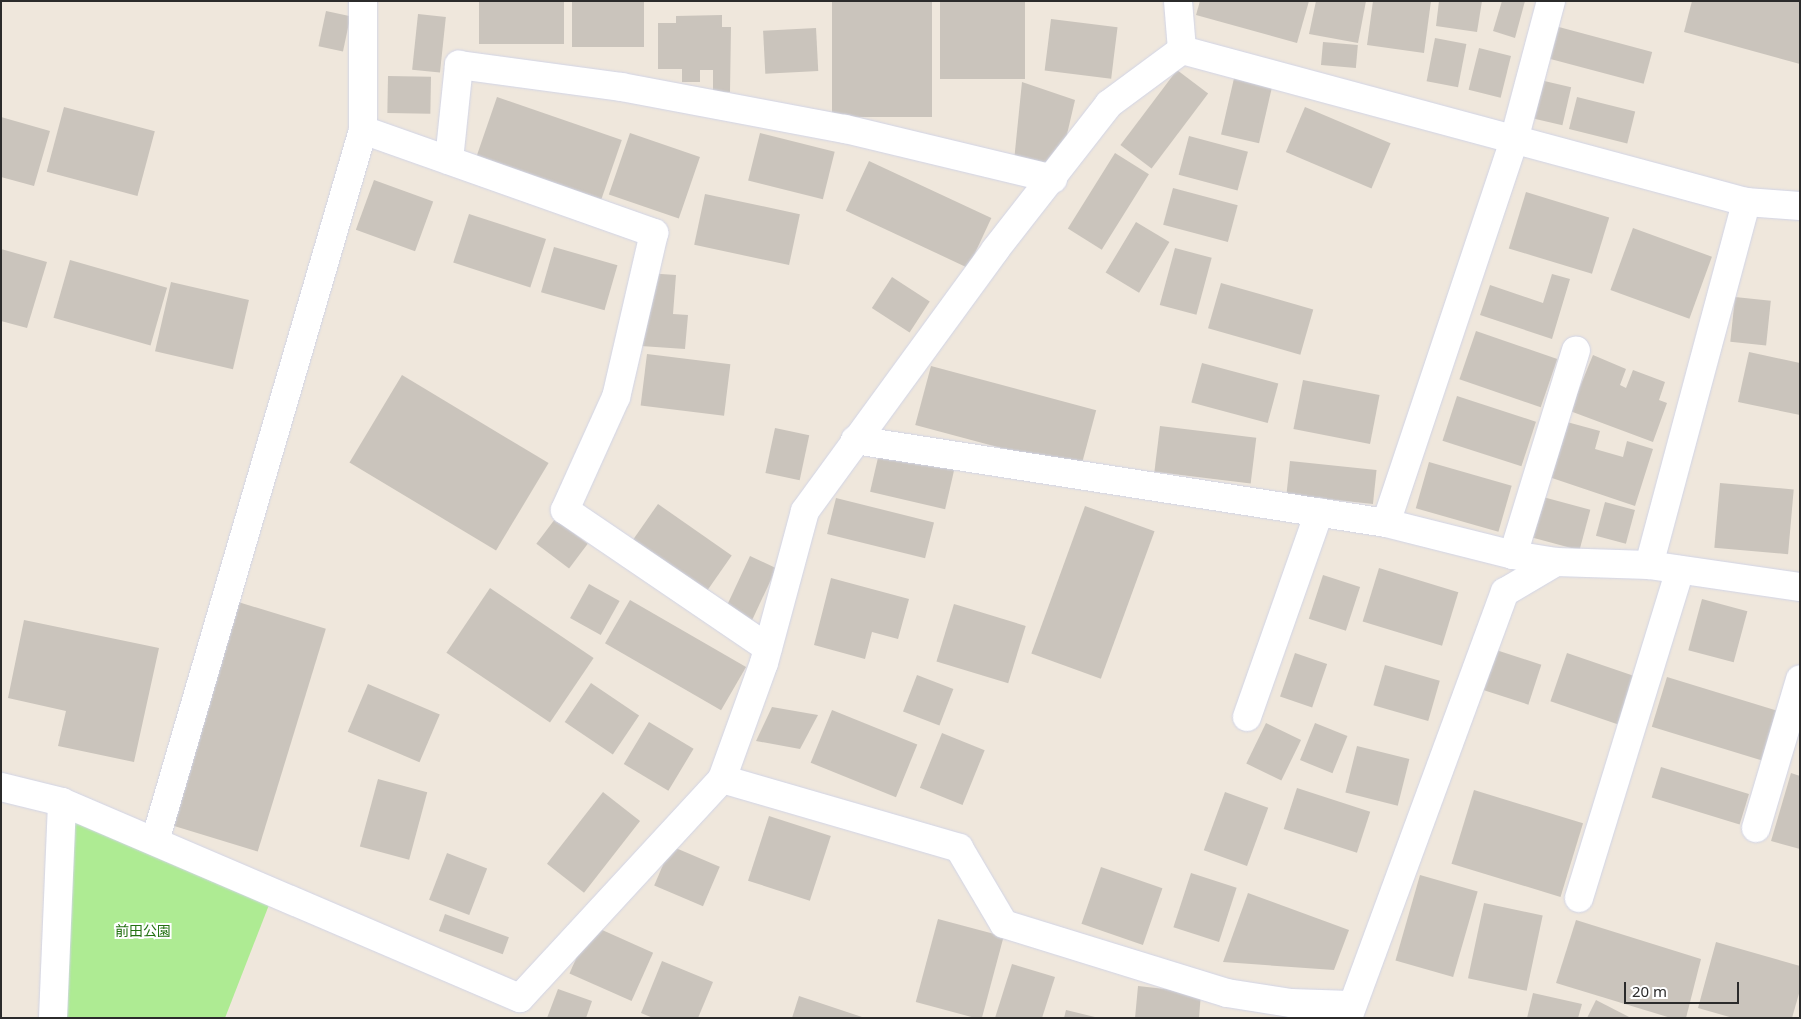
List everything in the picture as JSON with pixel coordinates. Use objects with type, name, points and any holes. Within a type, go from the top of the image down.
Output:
[{"type":"street","points":[[155,841],[363,130],[363,1]]},
{"type":"street","points":[[1178,1],[1182,50]]},
{"type":"street","points":[[1386,523],[1514,140],[1551,1]]},
{"type":"street","points":[[1182,50],[1746,202],[1800,206]]},
{"type":"street","points":[[1,787],[62,802],[155,841],[522,1008],[722,779],[768,648],[805,511],[995,250],[1053,179],[1109,104],[1182,50]]},
{"type":"street","points":[[449,160],[459,65],[660,94],[844,129],[1053,179]]},
{"type":"street","points":[[363,130],[654,233],[616,396],[565,510],[768,648]]},
{"type":"street","points":[[1649,565],[1746,202]]},
{"type":"street","points":[[1513,555],[1576,350]]},
{"type":"street","points":[[855,440],[1386,523],[1513,555],[1556,562],[1649,565],[1800,587]]},
{"type":"street","points":[[1247,717],[1319,512]]},
{"type":"street","points":[[722,779],[959,848],[1004,924],[1227,993],[1349,1011],[1505,592],[1556,562]]},
{"type":"street","points":[[1579,898],[1680,570]]},
{"type":"street","points":[[1756,828],[1800,679]]},
{"type":"street","points":[[53,1018],[62,802]]},
{"type":"green space","name":"前田公園","points":[[62,802],[274,892],[225,1018],[53,1018]]},
{"type":"building","points":[[479,1],[564,1],[564,44],[479,44]]},
{"type":"building","points":[[572,1],[644,1],[644,47],[572,47]]},
{"type":"building","points":[[832,1],[932,1],[932,117],[832,117]]},
{"type":"building","points":[[940,1],[1025,1],[1025,79],[940,79]]},
{"type":"building","points":[[1200,1],[1309,1],[1297,43],[1196,15]]},
{"type":"building","points":[[1316,1],[1366,1],[1358,43],[1309,34]]},
{"type":"building","points":[[1373,1],[1431,1],[1424,53],[1367,45]]},
{"type":"building","points":[[1439,1],[1482,1],[1477,32],[1436,26]]},
{"type":"building","points":[[1502,1],[1525,1],[1515,38],[1493,31]]},
{"type":"building","points":[[1692,1],[1800,1],[1800,64],[1684,32]]},
{"type":"building","points":[[326,11],[350,16],[343,51],[319,46]]},
{"type":"building","points":[[418,14],[446,17],[440,73],[412,70]]},
{"type":"building","points":[[722,15],[722,27],[731,27],[730,92],[713,92],[713,70],[700,70],[700,82],[682,82],[682,69],[658,69],[658,23],[676,23],[676,16]]},
{"type":"building","points":[[1051,19],[1118,27],[1111,79],[1045,71]]},
{"type":"building","points":[[1544,23],[1652,52],[1644,84],[1535,55]]},
{"type":"building","points":[[816,28],[818,71],[765,74],[763,31]]},
{"type":"building","points":[[1435,38],[1466,44],[1458,87],[1427,81]]},
{"type":"building","points":[[1323,42],[1358,45],[1356,68],[1321,65]]},
{"type":"building","points":[[1479,48],[1511,56],[1501,98],[1469,90]]},
{"type":"building","points":[[1177,70],[1208,93],[1152,169],[1120,145]]},
{"type":"building","points":[[1235,74],[1273,83],[1259,143],[1221,134]]},
{"type":"building","points":[[388,76],[431,77],[430,114],[387,113]]},
{"type":"building","points":[[1540,80],[1571,87],[1562,125],[1531,118]]},
{"type":"building","points":[[1022,82],[1075,100],[1058,173],[1014,161]]},
{"type":"building","points":[[497,97],[622,140],[601,200],[476,157]]},
{"type":"building","points":[[1577,97],[1635,112],[1627,144],[1569,129]]},
{"type":"building","points":[[64,107],[155,131],[137,196],[47,172]]},
{"type":"building","points":[[1305,107],[1391,143],[1371,188],[1286,152]]},
{"type":"building","points":[[1,117],[50,131],[34,186],[1,177]]},
{"type":"building","points":[[630,133],[700,157],[679,219],[609,194]]},
{"type":"building","points":[[760,133],[835,152],[823,199],[748,181]]},
{"type":"building","points":[[1189,136],[1248,152],[1238,190],[1179,175]]},
{"type":"building","points":[[1115,153],[1149,174],[1102,250],[1068,228]]},
{"type":"building","points":[[869,161],[991,218],[968,268],[846,211]]},
{"type":"building","points":[[374,180],[433,202],[415,251],[356,230]]},
{"type":"building","points":[[1173,188],[1238,205],[1228,242],[1163,225]]},
{"type":"building","points":[[1526,192],[1609,217],[1592,274],[1509,248]]},
{"type":"building","points":[[705,194],[800,214],[789,265],[694,245]]},
{"type":"building","points":[[469,214],[546,239],[530,288],[453,263]]},
{"type":"building","points":[[1136,222],[1169,242],[1139,293],[1106,273]]},
{"type":"building","points":[[1633,228],[1712,257],[1689,319],[1610,290]]},
{"type":"building","points":[[554,247],[617,265],[604,310],[541,292]]},
{"type":"building","points":[[1175,248],[1212,258],[1196,315],[1160,305]]},
{"type":"building","points":[[1,249],[47,262],[27,328],[1,321]]},
{"type":"building","points":[[70,260],[167,288],[151,346],[53,318]]},
{"type":"building","points":[[646,273],[676,275],[673,314],[688,315],[685,349],[641,346]]},
{"type":"building","points":[[1552,274],[1570,279],[1552,339],[1480,315],[1490,285],[1543,303]]},
{"type":"building","points":[[892,277],[930,302],[910,333],[872,308]]},
{"type":"building","points":[[171,282],[249,300],[233,369],[155,351]]},
{"type":"building","points":[[1221,283],[1313,309],[1300,355],[1208,328]]},
{"type":"building","points":[[1735,297],[1771,301],[1766,346],[1730,342]]},
{"type":"building","points":[[1476,331],[1557,359],[1541,407],[1459,379]]},
{"type":"building","points":[[1749,352],[1800,363],[1800,415],[1738,402]]},
{"type":"building","points":[[647,354],[730,364],[724,416],[641,406]]},
{"type":"building","points":[[1593,355],[1626,369],[1620,385],[1626,388],[1633,370],[1665,382],[1659,400],[1667,403],[1653,442],[1570,411]]},
{"type":"building","points":[[1202,363],[1278,383],[1268,423],[1191,403]]},
{"type":"building","points":[[931,366],[1096,410],[1080,469],[915,425]]},
{"type":"building","points":[[402,375],[549,463],[496,551],[349,462]]},
{"type":"building","points":[[1303,380],[1380,395],[1370,444],[1293,429]]},
{"type":"building","points":[[1457,396],[1536,422],[1521,466],[1442,441]]},
{"type":"building","points":[[1567,422],[1600,431],[1595,449],[1623,457],[1627,441],[1653,449],[1635,506],[1549,477]]},
{"type":"building","points":[[1160,426],[1256,438],[1251,483],[1154,472]]},
{"type":"building","points":[[775,428],[809,435],[800,480],[765,473]]},
{"type":"building","points":[[880,449],[955,466],[945,509],[870,492]]},
{"type":"building","points":[[1290,461],[1377,470],[1373,504],[1286,495]]},
{"type":"building","points":[[1429,462],[1512,486],[1498,532],[1416,508]]},
{"type":"building","points":[[1720,483],[1794,489],[1788,554],[1714,548]]},
{"type":"building","points":[[1543,497],[1590,510],[1579,550],[1532,538]]},
{"type":"building","points":[[836,498],[934,522],[925,558],[827,534]]},
{"type":"building","points":[[1605,502],[1635,510],[1626,544],[1596,536]]},
{"type":"building","points":[[658,504],[732,556],[704,596],[630,544]]},
{"type":"building","points":[[1085,506],[1155,531],[1101,679],[1031,654]]},
{"type":"building","points":[[555,519],[588,544],[569,568],[536,544]]},
{"type":"building","points":[[750,556],[776,568],[751,622],[725,609]]},
{"type":"building","points":[[1379,568],[1458,592],[1442,646],[1363,622]]},
{"type":"building","points":[[1323,575],[1360,587],[1346,631],[1309,619]]},
{"type":"building","points":[[831,578],[909,599],[898,639],[872,632],[865,659],[814,645]]},
{"type":"building","points":[[589,584],[620,601],[601,635],[570,618]]},
{"type":"building","points":[[490,588],[594,658],[550,723],[446,653]]},
{"type":"building","points":[[1702,599],[1747,611],[1734,662],[1688,650]]},
{"type":"building","points":[[630,600],[746,667],[721,710],[605,643]]},
{"type":"building","points":[[235,601],[326,629],[258,852],[167,824]]},
{"type":"building","points":[[954,604],[1026,626],[1008,683],[936,661]]},
{"type":"building","points":[[24,620],[159,648],[134,762],[58,746],[66,711],[8,698]]},
{"type":"building","points":[[1490,648],[1541,665],[1528,705],[1477,688]]},
{"type":"building","points":[[1295,653],[1327,664],[1312,708],[1280,696]]},
{"type":"building","points":[[1567,653],[1634,676],[1618,724],[1550,701]]},
{"type":"building","points":[[1385,665],[1440,681],[1428,721],[1373,705]]},
{"type":"building","points":[[917,675],[953,689],[939,725],[903,711]]},
{"type":"building","points":[[1667,677],[1779,711],[1764,761],[1652,727]]},
{"type":"building","points":[[591,683],[639,715],[613,754],[565,722]]},
{"type":"building","points":[[368,684],[440,714],[419,762],[348,732]]},
{"type":"building","points":[[772,707],[818,715],[800,749],[756,741]]},
{"type":"building","points":[[832,710],[917,744],[896,797],[811,763]]},
{"type":"building","points":[[649,722],[694,749],[668,791],[624,764]]},
{"type":"building","points":[[1266,723],[1301,740],[1281,781],[1246,763]]},
{"type":"building","points":[[1315,723],[1347,736],[1332,773],[1300,760]]},
{"type":"building","points":[[942,733],[985,750],[963,805],[920,788]]},
{"type":"building","points":[[1357,746],[1409,759],[1398,806],[1345,793]]},
{"type":"building","points":[[1661,767],[1749,794],[1740,824],[1652,798]]},
{"type":"building","points":[[1791,773],[1800,776],[1800,849],[1771,841]]},
{"type":"building","points":[[378,779],[427,792],[409,860],[360,847]]},
{"type":"building","points":[[1297,788],[1370,812],[1357,853],[1284,829]]},
{"type":"building","points":[[1474,790],[1583,823],[1561,897],[1451,864]]},
{"type":"building","points":[[603,792],[640,821],[584,893],[547,864]]},
{"type":"building","points":[[1225,792],[1268,808],[1247,866],[1204,850]]},
{"type":"building","points":[[769,816],[831,836],[810,901],[748,881]]},
{"type":"building","points":[[671,846],[720,867],[703,906],[654,886]]},
{"type":"building","points":[[447,853],[487,868],[469,915],[429,900]]},
{"type":"building","points":[[1101,867],[1162,888],[1143,945],[1081,924]]},
{"type":"building","points":[[1191,873],[1237,888],[1219,942],[1173,927]]},
{"type":"building","points":[[1420,875],[1478,892],[1453,977],[1395,961]]},
{"type":"building","points":[[1248,893],[1349,930],[1334,970],[1223,962]]},
{"type":"building","points":[[1484,903],[1543,915],[1527,991],[1468,978]]},
{"type":"building","points":[[445,914],[509,937],[503,954],[439,931]]},
{"type":"building","points":[[938,919],[1004,937],[982,1018],[975,1018],[916,1002]]},
{"type":"building","points":[[1576,920],[1701,959],[1686,1018],[1671,1018],[1556,983]]},
{"type":"building","points":[[591,925],[653,953],[632,1001],[569,973]]},
{"type":"building","points":[[1716,942],[1800,966],[1800,990],[1792,1018],[1733,1018],[1698,1008]]},
{"type":"building","points":[[662,961],[713,982],[698,1018],[653,1018],[641,1013]]},
{"type":"building","points":[[1012,964],[1055,977],[1042,1018],[995,1018]]},
{"type":"building","points":[[1138,986],[1201,993],[1199,1018],[1135,1018]]},
{"type":"building","points":[[558,989],[592,1001],[586,1018],[547,1018]]},
{"type":"building","points":[[1533,993],[1582,1004],[1578,1018],[1527,1018]]},
{"type":"building","points":[[799,996],[862,1017],[862,1018],[792,1018]]},
{"type":"building","points":[[1596,1000],[1631,1018],[1587,1018]]},
{"type":"building","points":[[1066,1010],[1095,1017],[1095,1018],[1064,1018]]}]
